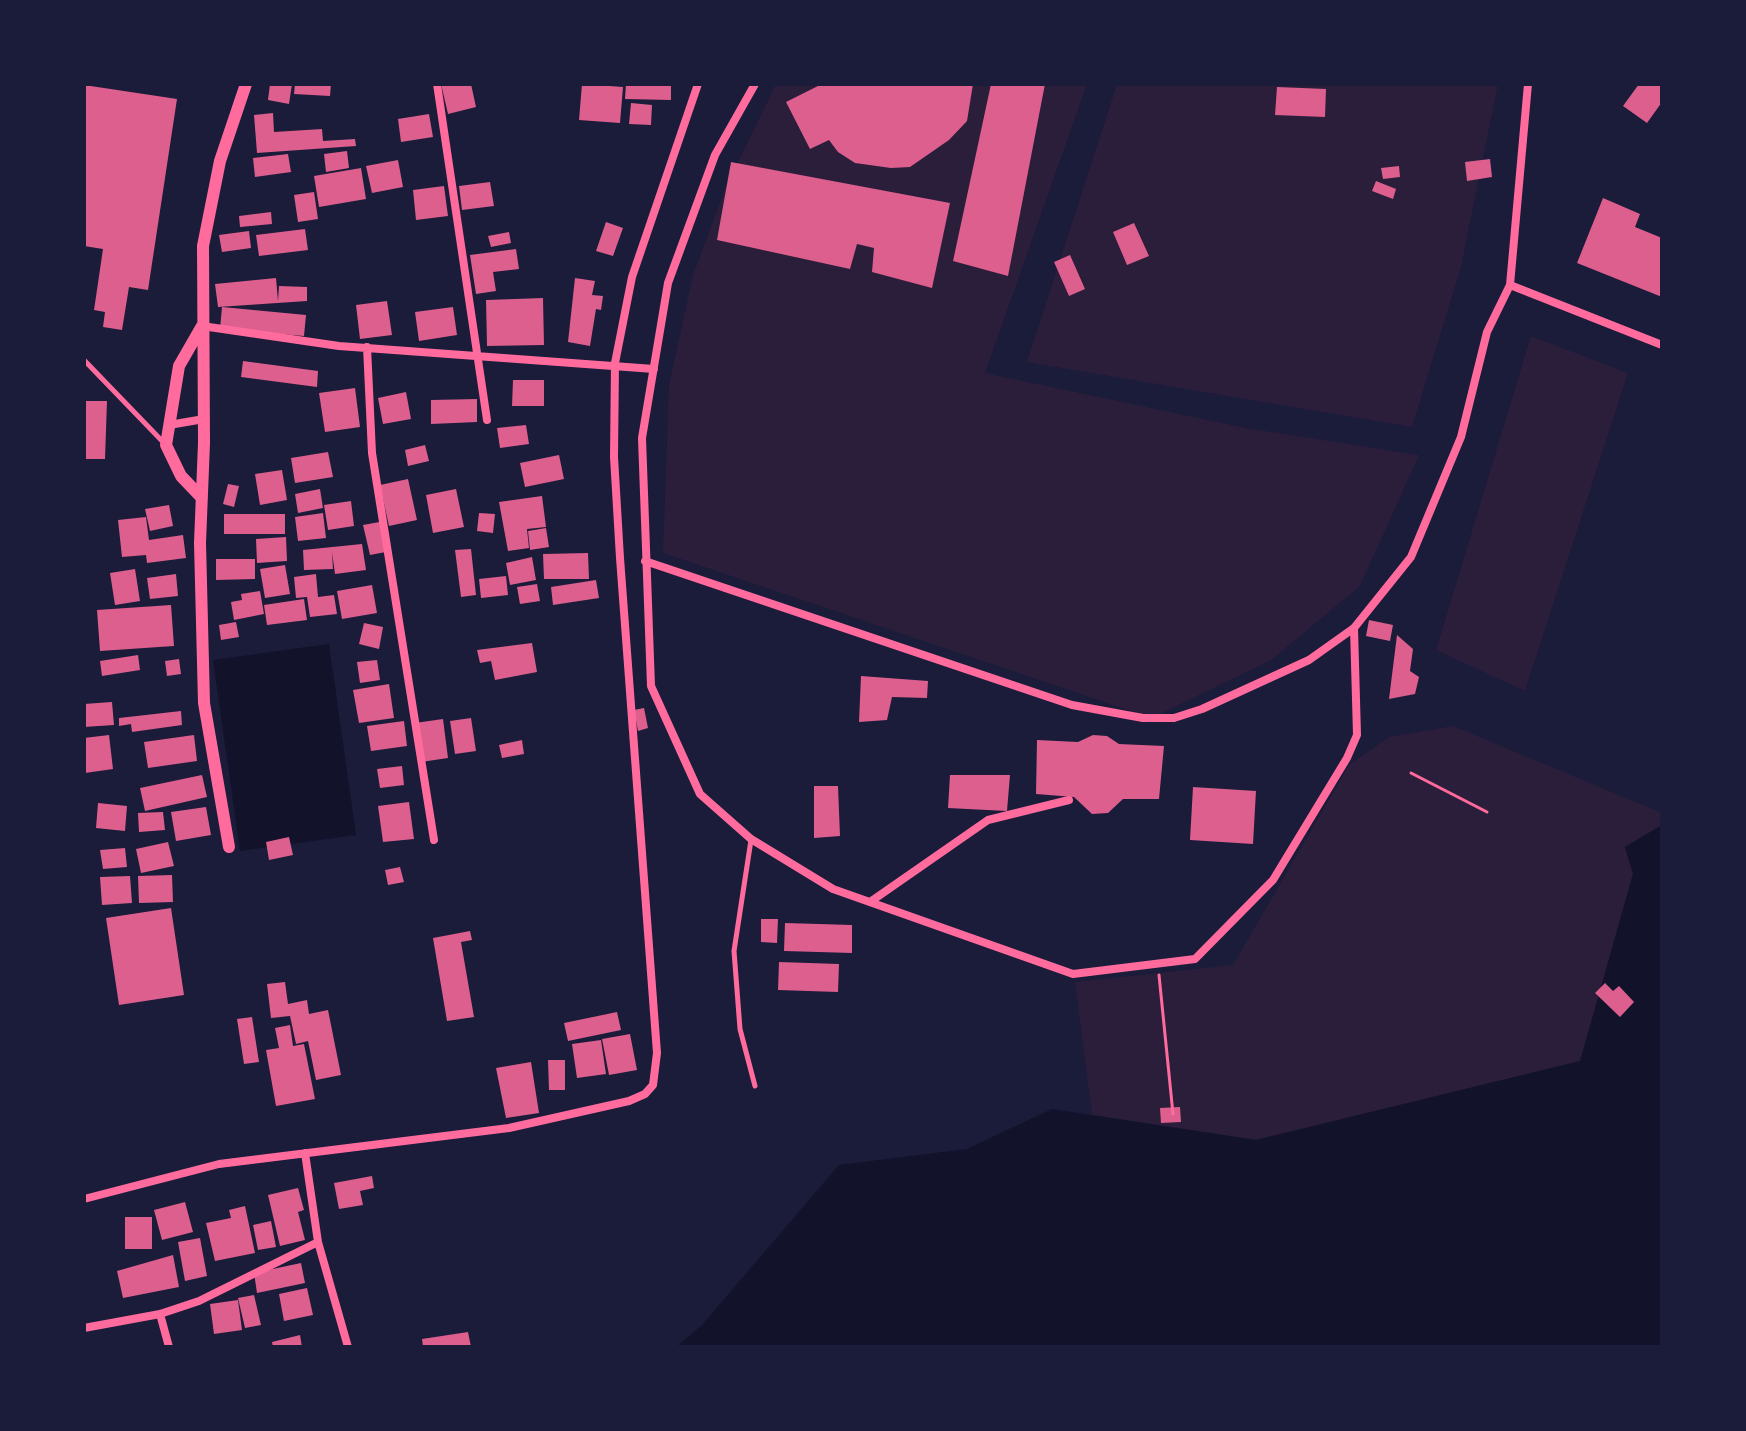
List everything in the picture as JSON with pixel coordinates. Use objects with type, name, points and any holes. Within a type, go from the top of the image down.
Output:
[{"type":"street","points":[[229,847],[204,703],[200,589],[204,419],[203,246],[220,161],[246,84]]},
{"type":"street","points":[[437,84],[487,420]]},
{"type":"street","points":[[84,1199],[219,1164],[509,1128],[629,1101],[645,1094],[653,1085],[657,1053],[637,822],[614,457],[615,363],[632,277],[698,84]]},
{"type":"street","points":[[755,84],[715,155],[668,283],[642,438],[651,686],[700,794],[751,839],[833,889],[1073,974],[1195,959],[1273,880],[1347,758],[1357,735],[1354,628]]},
{"type":"street","points":[[645,561],[1072,705],[1143,718],[1174,718],[1202,709],[1309,660],[1354,628],[1411,557],[1461,437],[1487,332],[1510,285],[1528,84]]},
{"type":"street","points":[[1510,285],[1662,345]]},
{"type":"street","points":[[202,326],[367,347],[615,363],[654,369]]},
{"type":"street","points":[[202,326],[179,366],[166,445],[181,476],[202,498]]},
{"type":"street","points":[[367,347],[372,453],[434,840]]},
{"type":"street","points":[[169,425],[204,419]]},
{"type":"street","points":[[870,902],[988,820],[1069,800]]},
{"type":"street","points":[[305,1153],[318,1242],[348,1347]]},
{"type":"street","points":[[84,1328],[160,1314],[199,1301],[318,1242]]},
{"type":"street","points":[[160,1314],[169,1347]]},
{"type":"lane","points":[[84,360],[166,445]]},
{"type":"lane","points":[[751,839],[734,951],[740,1029],[755,1086]]},
{"type":"path","points":[[1411,773],[1487,812]]},
{"type":"path","points":[[1157,964],[1173,1114]]},
{"type":"shaded area","points":[[776,84],[1087,84],[985,373],[1246,428],[1419,455],[1360,586],[1271,660],[1152,718],[663,553],[669,385],[693,275],[725,189]]},
{"type":"shaded area","points":[[1117,84],[1498,84],[1461,267],[1412,427],[1027,362]]},
{"type":"shaded area","points":[[1531,336],[1628,373],[1525,691],[1436,650]]},
{"type":"shaded area","points":[[329,644],[356,835],[240,851],[213,660]]},
{"type":"shaded area","points":[[1453,726],[1662,813],[1662,825],[1625,847],[1633,874],[1581,1061],[1256,1140],[1092,1115],[1075,982],[1233,965],[1349,765],[1389,737]]},
{"type":"shaded area","points":[[1662,825],[1662,1347],[676,1347],[702,1325],[839,1165],[967,1149],[1052,1109],[1256,1140],[1580,1061],[1633,874],[1625,847]]},
{"type":"building","points":[[270,84],[292,84],[289,104],[268,100]]},
{"type":"building","points":[[295,84],[331,84],[330,96],[294,94]]},
{"type":"building","points":[[441,84],[471,84],[476,107],[448,114]]},
{"type":"building","points":[[582,84],[623,87],[620,123],[579,120]]},
{"type":"building","points":[[626,84],[671,84],[671,100],[625,99]]},
{"type":"building","points":[[822,84],[973,84],[967,121],[949,140],[910,167],[891,168],[855,163],[838,152],[829,140],[810,149],[786,102]]},
{"type":"building","points":[[991,84],[1045,84],[1008,276],[953,261]]},
{"type":"building","points":[[1639,84],[1662,84],[1662,102],[1647,123],[1623,106]]},
{"type":"building","points":[[84,85],[177,99],[148,290],[129,287],[122,330],[103,327],[105,312],[94,310],[103,249],[84,246]]},
{"type":"building","points":[[1277,87],[1326,89],[1325,117],[1275,115]]},
{"type":"building","points":[[631,103],[652,105],[651,125],[629,124]]},
{"type":"building","points":[[273,113],[274,132],[322,129],[323,141],[355,139],[356,146],[257,153],[254,115]]},
{"type":"building","points":[[429,114],[433,137],[401,142],[398,119]]},
{"type":"building","points":[[347,151],[349,168],[326,172],[324,154]]},
{"type":"building","points":[[288,154],[291,172],[255,177],[253,158]]},
{"type":"building","points":[[1490,159],[1492,177],[1467,181],[1465,162]]},
{"type":"building","points":[[398,160],[403,187],[372,193],[366,166]]},
{"type":"building","points":[[731,162],[950,203],[932,288],[872,272],[874,248],[857,244],[850,269],[717,240]]},
{"type":"building","points":[[1399,166],[1400,177],[1383,179],[1381,168]]},
{"type":"building","points":[[361,168],[366,199],[319,207],[314,176]]},
{"type":"building","points":[[1376,181],[1396,189],[1393,199],[1372,191]]},
{"type":"building","points":[[490,182],[494,206],[462,210],[459,186]]},
{"type":"building","points":[[444,186],[448,216],[416,220],[413,190]]},
{"type":"building","points":[[314,192],[318,219],[298,222],[294,195]]},
{"type":"building","points":[[1603,198],[1640,214],[1635,227],[1662,238],[1662,297],[1577,263]]},
{"type":"building","points":[[271,212],[272,224],[240,227],[239,216]]},
{"type":"building","points":[[606,222],[623,228],[613,256],[596,251]]},
{"type":"building","points":[[1134,223],[1149,256],[1127,265],[1113,232]]},
{"type":"building","points":[[305,229],[308,250],[259,256],[256,235]]},
{"type":"building","points":[[249,231],[251,248],[222,252],[219,235]]},
{"type":"building","points":[[509,232],[511,243],[491,247],[488,236]]},
{"type":"building","points":[[516,249],[519,269],[493,272],[496,291],[476,294],[470,255]]},
{"type":"building","points":[[1070,255],[1085,289],[1069,296],[1054,262]]},
{"type":"building","points":[[276,278],[278,301],[279,286],[307,287],[307,301],[218,307],[215,284]]},
{"type":"building","points":[[575,278],[595,281],[592,295],[603,296],[601,310],[596,309],[590,346],[568,342]]},
{"type":"building","points":[[543,298],[544,345],[487,346],[486,300]]},
{"type":"building","points":[[387,301],[392,335],[360,339],[356,305]]},
{"type":"building","points":[[222,307],[306,315],[304,336],[220,329]]},
{"type":"building","points":[[453,307],[457,335],[419,341],[415,312]]},
{"type":"building","points":[[243,361],[318,371],[317,387],[241,377]]},
{"type":"building","points":[[513,380],[544,380],[544,406],[512,406]]},
{"type":"building","points":[[355,388],[360,427],[325,432],[319,393]]},
{"type":"building","points":[[406,392],[411,419],[383,424],[378,398]]},
{"type":"building","points":[[477,399],[477,422],[431,424],[431,400]]},
{"type":"building","points":[[84,401],[107,401],[105,459],[84,459]]},
{"type":"building","points":[[526,425],[529,444],[500,448],[497,428]]},
{"type":"building","points":[[425,445],[429,461],[408,466],[405,450]]},
{"type":"building","points":[[328,452],[333,477],[295,483],[291,458]]},
{"type":"building","points":[[559,455],[564,479],[525,487],[520,463]]},
{"type":"building","points":[[282,470],[287,500],[260,505],[255,474]]},
{"type":"building","points":[[408,479],[417,520],[389,526],[380,485]]},
{"type":"building","points":[[228,484],[239,486],[234,507],[223,504]]},
{"type":"building","points":[[320,489],[323,508],[298,513],[295,494]]},
{"type":"building","points":[[456,489],[464,527],[433,533],[426,495]]},
{"type":"building","points":[[542,496],[546,527],[527,529],[529,548],[508,551],[499,502]]},
{"type":"building","points":[[351,501],[354,526],[328,530],[324,505]]},
{"type":"building","points":[[169,505],[173,526],[150,531],[145,509]]},
{"type":"building","points":[[323,513],[326,538],[298,541],[295,517]]},
{"type":"building","points":[[479,513],[495,514],[493,533],[477,531]]},
{"type":"building","points":[[224,514],[285,514],[285,534],[224,534]]},
{"type":"building","points":[[146,517],[149,540],[183,535],[186,558],[147,563],[146,555],[122,557],[118,520]]},
{"type":"building","points":[[385,521],[391,551],[370,555],[363,525]]},
{"type":"building","points":[[546,528],[549,547],[530,550],[528,531]]},
{"type":"building","points":[[286,537],[287,561],[257,563],[256,539]]},
{"type":"building","points":[[362,544],[366,570],[335,574],[332,552],[333,569],[304,570],[303,550]]},
{"type":"building","points":[[471,549],[476,595],[461,597],[455,550]]},
{"type":"building","points":[[588,553],[589,579],[544,579],[543,554]]},
{"type":"building","points":[[532,557],[536,580],[510,585],[506,563]]},
{"type":"building","points":[[216,559],[255,559],[255,579],[216,580]]},
{"type":"building","points":[[285,565],[290,594],[265,598],[260,569]]},
{"type":"building","points":[[135,569],[140,601],[115,605],[110,573]]},
{"type":"building","points":[[176,574],[178,596],[150,599],[147,578]]},
{"type":"building","points":[[316,574],[318,597],[334,595],[337,614],[310,617],[307,597],[296,598],[294,577]]},
{"type":"building","points":[[506,576],[508,595],[481,598],[479,579]]},
{"type":"building","points":[[596,580],[599,598],[553,605],[551,587]]},
{"type":"building","points":[[537,584],[540,601],[520,604],[517,587]]},
{"type":"building","points":[[372,585],[377,613],[342,619],[337,591]]},
{"type":"building","points":[[260,591],[264,614],[234,620],[231,602],[242,600],[241,594]]},
{"type":"building","points":[[304,599],[307,620],[267,625],[264,605]]},
{"type":"building","points":[[171,605],[174,646],[100,651],[97,610]]},
{"type":"building","points":[[1369,620],[1393,625],[1390,641],[1366,636]]},
{"type":"building","points":[[236,622],[239,637],[221,640],[219,625]]},
{"type":"building","points":[[364,623],[383,627],[379,649],[359,644]]},
{"type":"building","points":[[1397,635],[1413,649],[1410,671],[1419,677],[1415,694],[1389,699]]},
{"type":"building","points":[[532,643],[537,672],[495,680],[491,661],[480,663],[477,650]]},
{"type":"building","points":[[138,655],[140,670],[102,676],[100,661]]},
{"type":"building","points":[[179,659],[181,674],[167,676],[165,661]]},
{"type":"building","points":[[377,660],[380,680],[360,683],[357,662]]},
{"type":"building","points":[[861,676],[928,681],[927,698],[892,697],[887,720],[859,722]]},
{"type":"building","points":[[389,684],[394,718],[359,723],[353,690]]},
{"type":"building","points":[[112,702],[114,725],[84,727],[84,704]]},
{"type":"building","points":[[644,708],[648,728],[638,731],[634,710]]},
{"type":"building","points":[[181,711],[182,725],[132,732],[131,724],[119,726],[119,718]]},
{"type":"building","points":[[471,718],[476,751],[455,754],[450,721]]},
{"type":"building","points":[[443,719],[448,758],[421,762],[415,723]]},
{"type":"building","points":[[404,721],[407,746],[371,751],[367,726]]},
{"type":"building","points":[[109,735],[113,769],[85,773],[84,738]]},
{"type":"building","points":[[194,735],[197,761],[148,768],[144,742]]},
{"type":"building","points":[[1093,735],[1107,736],[1119,744],[1164,746],[1159,799],[1123,799],[1108,813],[1092,814],[1074,797],[1036,794],[1037,740],[1078,742]]},
{"type":"building","points":[[522,740],[524,754],[502,758],[499,745]]},
{"type":"building","points":[[402,766],[404,785],[380,788],[377,769]]},
{"type":"building","points":[[202,775],[207,797],[145,811],[140,788]]},
{"type":"building","points":[[950,775],[1010,775],[1007,811],[948,808]]},
{"type":"building","points":[[814,786],[838,786],[840,836],[814,838]]},
{"type":"building","points":[[1193,787],[1256,791],[1253,844],[1190,840]]},
{"type":"building","points":[[409,802],[414,839],[383,842],[378,806]]},
{"type":"building","points":[[98,803],[127,806],[125,831],[96,828]]},
{"type":"building","points":[[206,807],[211,835],[176,841],[171,812]]},
{"type":"building","points":[[163,812],[165,830],[139,832],[138,813]]},
{"type":"building","points":[[289,837],[293,855],[269,860],[266,842]]},
{"type":"building","points":[[168,842],[174,866],[141,873],[136,849]]},
{"type":"building","points":[[125,848],[127,867],[103,869],[100,850]]},
{"type":"building","points":[[400,867],[404,882],[388,885],[385,870]]},
{"type":"building","points":[[172,875],[173,902],[139,903],[138,876]]},
{"type":"building","points":[[130,876],[132,903],[102,905],[100,877]]},
{"type":"building","points":[[171,908],[184,995],[119,1005],[106,918]]},
{"type":"building","points":[[761,919],[778,919],[777,943],[761,942]]},
{"type":"building","points":[[785,923],[852,925],[852,953],[784,951]]},
{"type":"building","points":[[470,931],[472,940],[461,942],[474,1017],[447,1021],[433,938]]},
{"type":"building","points":[[779,962],[839,964],[838,992],[778,990]]},
{"type":"building","points":[[285,982],[288,1004],[307,1000],[309,1014],[328,1010],[341,1075],[316,1080],[308,1041],[296,1044],[290,1016],[271,1018],[267,984]]},
{"type":"building","points":[[1605,983],[1613,991],[1619,986],[1634,1002],[1620,1017],[1595,993]]},
{"type":"building","points":[[617,1012],[621,1030],[568,1041],[564,1023]]},
{"type":"building","points":[[252,1017],[259,1062],[244,1064],[237,1019]]},
{"type":"building","points":[[290,1025],[293,1046],[304,1044],[315,1099],[276,1106],[266,1050],[279,1048],[275,1028]]},
{"type":"building","points":[[630,1034],[637,1070],[609,1075],[602,1039]]},
{"type":"building","points":[[601,1040],[606,1074],[577,1078],[572,1044]]},
{"type":"building","points":[[548,1060],[565,1060],[565,1090],[549,1090]]},
{"type":"building","points":[[531,1062],[539,1113],[506,1118],[496,1068]]},
{"type":"building","points":[[1180,1107],[1181,1122],[1161,1123],[1160,1108]]},
{"type":"building","points":[[372,1176],[374,1188],[360,1191],[363,1205],[339,1209],[334,1183]]},
{"type":"building","points":[[298,1188],[304,1210],[298,1212],[305,1240],[280,1246],[268,1195]]},
{"type":"building","points":[[185,1202],[193,1232],[162,1240],[154,1210]]},
{"type":"building","points":[[245,1206],[255,1253],[215,1261],[206,1223],[231,1218],[229,1210]]},
{"type":"building","points":[[125,1217],[152,1217],[152,1249],[125,1249]]},
{"type":"building","points":[[271,1221],[276,1247],[258,1250],[253,1225]]},
{"type":"building","points":[[200,1238],[207,1276],[185,1281],[178,1242]]},
{"type":"building","points":[[173,1255],[179,1287],[123,1298],[117,1271]]},
{"type":"building","points":[[301,1263],[305,1283],[257,1293],[254,1273]]},
{"type":"building","points":[[307,1288],[313,1315],[284,1321],[279,1294]]},
{"type":"building","points":[[254,1295],[261,1325],[245,1328],[238,1298]]},
{"type":"building","points":[[238,1300],[242,1330],[214,1334],[210,1304]]},
{"type":"building","points":[[468,1332],[471,1347],[423,1347],[422,1339]]},
{"type":"building","points":[[300,1335],[302,1347],[273,1347],[272,1342]]}]
